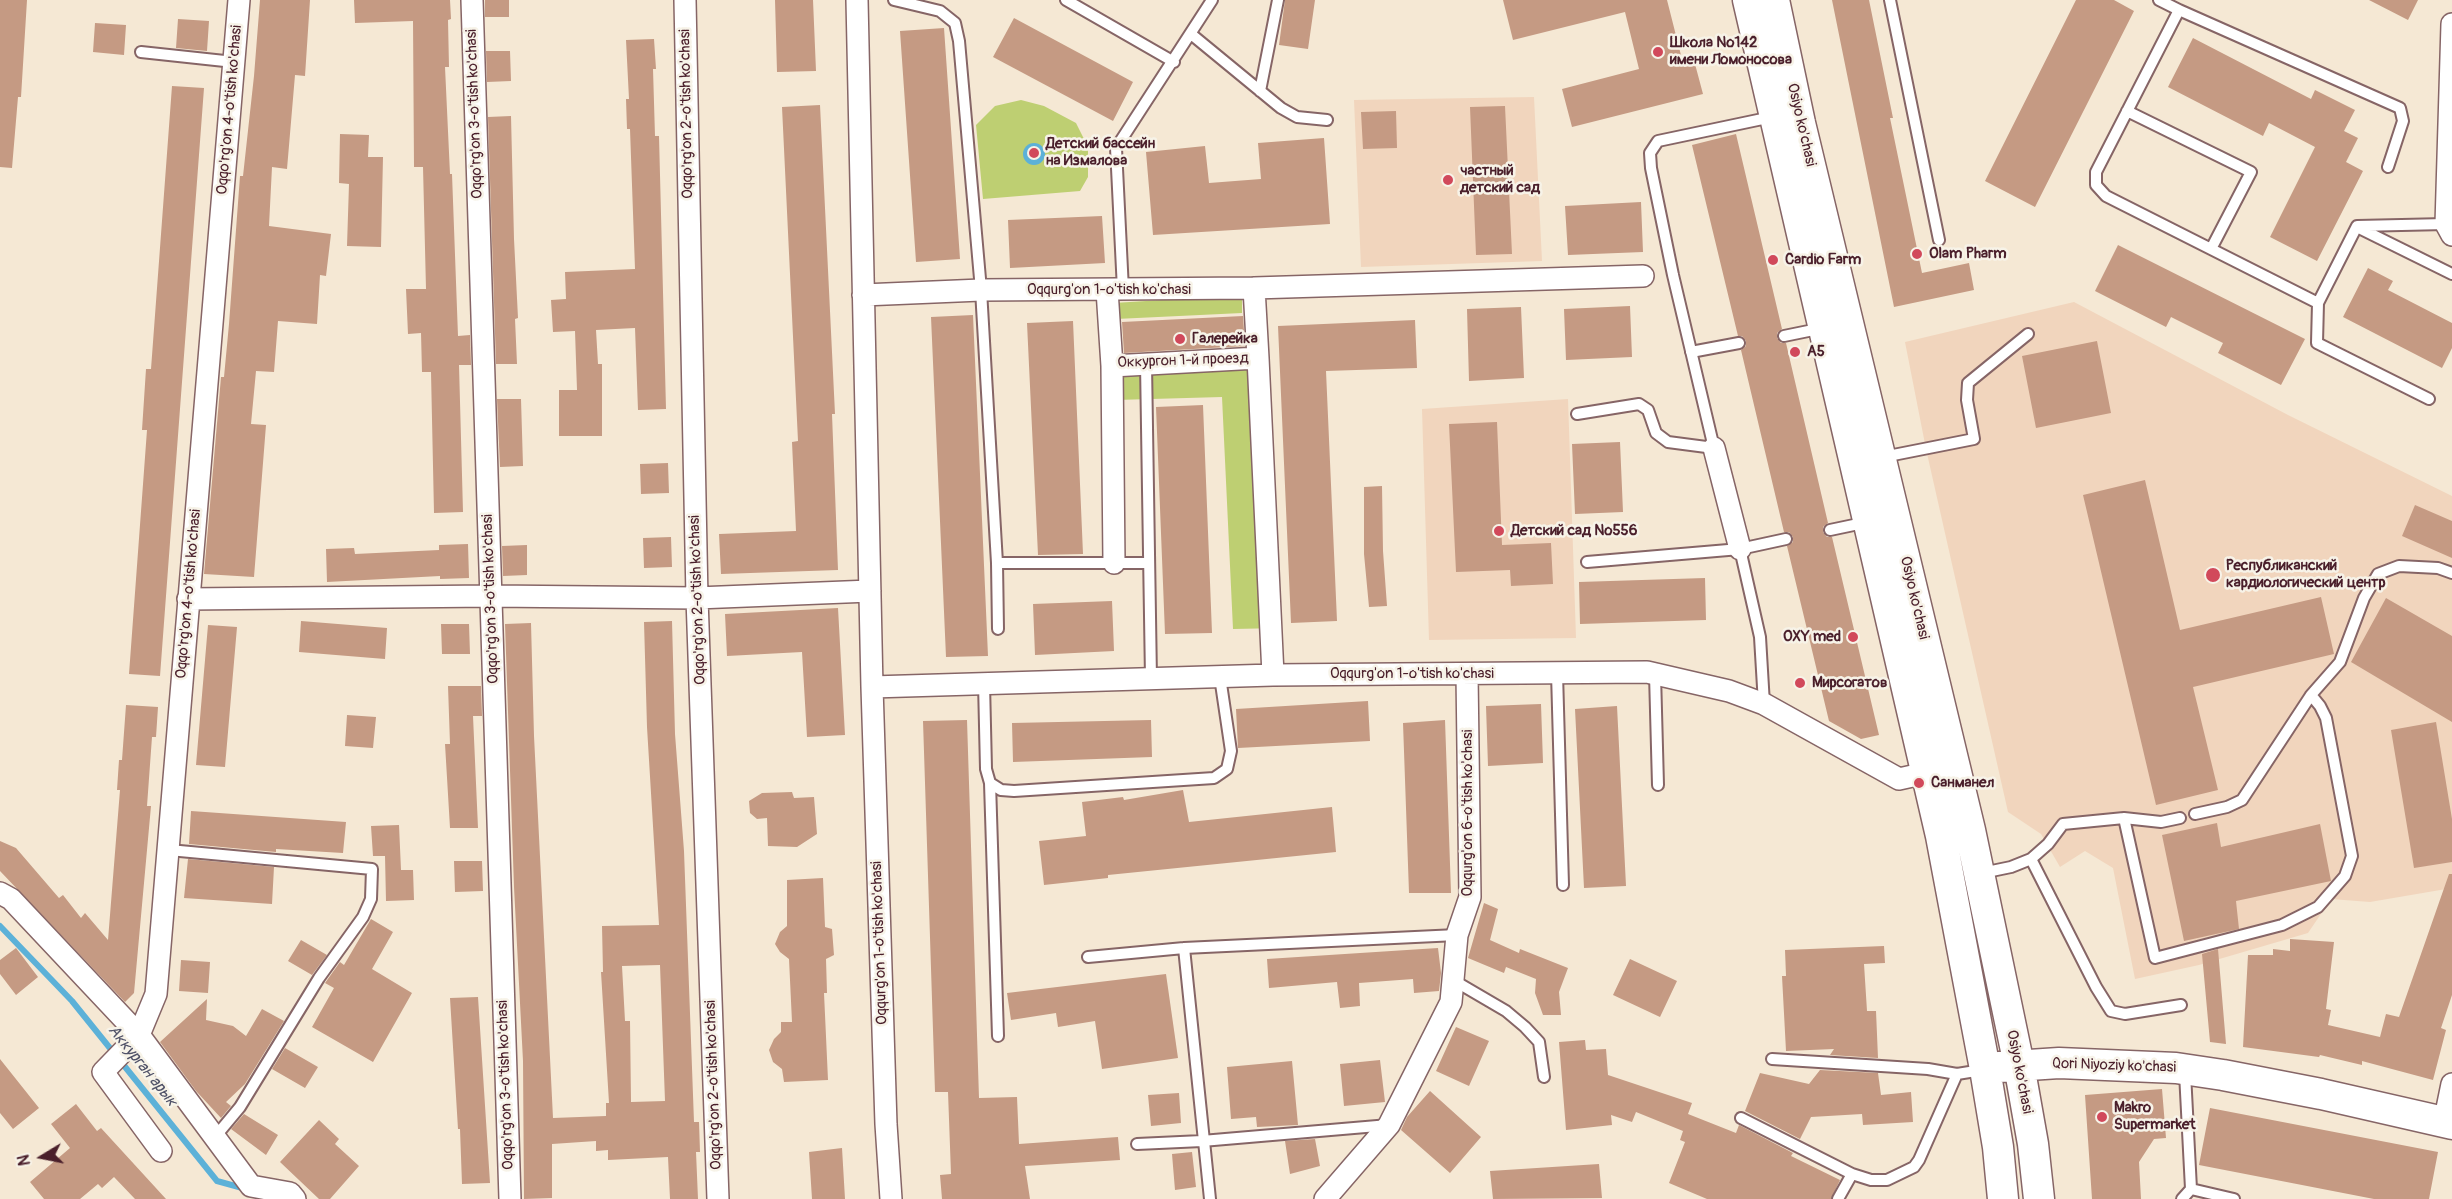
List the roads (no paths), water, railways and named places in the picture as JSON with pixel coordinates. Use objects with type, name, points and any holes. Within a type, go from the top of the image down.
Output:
[{"type":"main road","name":"Osiyo ko'chasi","points":[[1748,0],[1868,522],[1940,770],[1979,874],[2019,1065],[2033,1144],[2039,1199]]},
{"type":"main road","name":"Osiyo ko'chasi","points":[[1774,0],[1800,123],[1880,458],[1940,770],[1949,880],[1971,1072],[1998,1147],[2003,1199]]},
{"type":"main road","points":[[1949,880],[1979,874]]},
{"type":"main road","name":"Qori Niyoziy ko'chasi","points":[[1971,1072],[2019,1065],[2090,1063],[2185,1069],[2321,1094],[2448,1124]]},
{"type":"street","name":"Oqqo'rg'on 4-o'tish ko'chasi","points":[[161,1151],[104,1075],[103,1070],[139,1035],[156,994],[239,0]]},
{"type":"street","name":"Oqqo'rg'on 3-o'tish ko'chasi","points":[[472,0],[510,1199]]},
{"type":"street","name":"Oqqo'rg'on 2-o'tish ko'chasi","points":[[685,0],[697,598],[717,1199]]},
{"type":"street","name":"Oqqurg'on 1-o'tish ko'chasi","points":[[857,0],[872,687],[885,1112],[891,1199]]},
{"type":"street","points":[[2449,229],[2452,24]]},
{"type":"street","name":"Oqqurg'on 1-o'tish ko'chasi","points":[[863,295],[981,290],[1254,288],[1643,276]]},
{"type":"street","name":"Оккургон 1-й проезд","points":[[1115,290],[1112,366],[1258,358],[1254,288]]},
{"type":"street","points":[[1258,358],[1273,675]]},
{"type":"street","points":[[1112,366],[1114,563]]},
{"type":"street","points":[[1714,448],[1740,549]]},
{"type":"street","points":[[188,599],[491,596],[697,598],[870,591]]},
{"type":"street","name":"Oqqurg'on 1-o'tish ko'chasi","points":[[872,687],[1273,675],[1647,672],[1729,690],[1764,704],[1899,779],[1940,770]]},
{"type":"street","name":"Oqqurg'on 6-o'tish ko'chasi","points":[[1325,1199],[1389,1125],[1451,1002],[1457,935],[1470,897],[1467,674]]},
{"type":"street","points":[[0,893],[11,899],[139,1035],[250,1186],[290,1193],[295,1199]]},
{"type":"street","points":[[2448,1124],[2452,1084]]},
{"type":"lane","points":[[894,0],[940,11],[955,23],[962,61],[981,290],[997,563],[998,629]]},
{"type":"lane","points":[[1066,0],[1174,62]]},
{"type":"lane","points":[[1115,290],[1116,148],[1174,62],[1212,0]]},
{"type":"lane","points":[[1260,91],[1278,0]]},
{"type":"lane","points":[[1890,0],[1940,240]]},
{"type":"lane","points":[[2159,0],[2400,108],[2403,121],[2388,167]]},
{"type":"lane","points":[[2179,9],[2096,172],[2096,185],[2100,191],[2318,303]]},
{"type":"lane","points":[[1191,34],[1281,108],[1297,117],[1327,120]]},
{"type":"lane","points":[[141,52],[234,62]]},
{"type":"lane","points":[[2127,111],[2251,172],[2211,249]]},
{"type":"lane","points":[[1577,414],[1639,404],[1648,410],[1656,433],[1668,442],[1714,448],[1651,168],[1650,153],[1658,141],[1774,117]]},
{"type":"lane","points":[[2356,226],[2449,229]]},
{"type":"lane","points":[[2356,226],[2452,274]]},
{"type":"lane","points":[[2356,226],[2318,303],[2317,343],[2429,399]]},
{"type":"lane","points":[[1784,336],[1824,328]]},
{"type":"lane","points":[[1880,458],[1974,439],[1967,400],[1968,383],[2028,334]]},
{"type":"lane","points":[[1691,352],[1739,343]]},
{"type":"lane","points":[[1146,364],[1151,679]]},
{"type":"lane","points":[[1830,530],[1868,522]]},
{"type":"lane","points":[[1587,562],[1740,549],[1786,539]]},
{"type":"lane","points":[[1740,549],[1760,637],[1764,704]]},
{"type":"lane","points":[[997,563],[1149,563]]},
{"type":"lane","points":[[2195,814],[2227,807],[2242,800],[2311,695],[2340,662],[2364,598],[2378,573],[2399,566],[2438,568],[2452,573]]},
{"type":"lane","points":[[1557,673],[1563,885]]},
{"type":"lane","points":[[1655,674],[1658,785]]},
{"type":"lane","points":[[990,783],[1001,790],[1014,791],[1214,778],[1227,769],[1231,751],[1220,677]]},
{"type":"lane","points":[[984,683],[986,769],[990,783],[998,1036]]},
{"type":"lane","points":[[2124,818],[2155,958],[2282,926],[2318,908],[2345,876],[2352,856],[2326,718],[2311,695]]},
{"type":"lane","points":[[1979,874],[2011,867],[2031,859],[2048,844],[2063,824],[2124,818],[2161,822],[2180,818]]},
{"type":"lane","points":[[169,850],[372,869],[371,899],[363,917],[319,978],[240,1107],[215,1137]]},
{"type":"lane","points":[[2031,859],[2096,987],[2111,1011],[2125,1014],[2181,1005]]},
{"type":"lane","points":[[1088,957],[1184,948],[1457,935]]},
{"type":"lane","points":[[1184,948],[1202,1141],[1210,1199]]},
{"type":"lane","points":[[1453,980],[1506,1011],[1525,1027],[1539,1042],[1544,1077]]},
{"type":"lane","name":"Qori Niyoziy ko'chasi","points":[[1772,1059],[1971,1072]]},
{"type":"lane","points":[[2182,1199],[2191,1189],[2185,1069]]},
{"type":"lane","points":[[1741,1118],[1852,1174],[1871,1180],[1887,1180],[1914,1167],[1971,1072]]},
{"type":"lane","points":[[1137,1144],[1202,1141],[1389,1125]]},
{"type":"lane","points":[[1838,1199],[1852,1174]]},
{"type":"lane","points":[[2191,1189],[2234,1199]]},
{"type":"water","name":"Детский бассейн на Измалова","points":[[1034,143],[1042,146],[1045,154],[1042,162],[1034,165],[1026,162],[1023,154],[1026,146]]},
{"type":"waterway","name":"Аккурган арык","points":[[0,926],[72,1001],[217,1181],[246,1189]]},
{"type":"place","name":"Школа №142 имени Ломоносова","points":[[1658,52]]},
{"type":"place","name":"Детский бассейн на Измалова","points":[[1034,153]]},
{"type":"place","name":"частный детский сад","points":[[1448,180]]},
{"type":"place","name":"Olam Pharm","points":[[1917,254]]},
{"type":"place","name":"Cardio Farm","points":[[1773,260]]},
{"type":"place","name":"Галерейка","points":[[1180,339]]},
{"type":"place","name":"A5","points":[[1795,352]]},
{"type":"place","name":"Детский сад №556","points":[[1499,531]]},
{"type":"place","name":"Республиканский кардиологический центр","points":[[2213,575]]},
{"type":"place","name":"OXY med","points":[[1853,637]]},
{"type":"place","name":"Мирсогатов","points":[[1800,683]]},
{"type":"place","name":"Санманел","points":[[1919,783]]},
{"type":"place","name":"Makro Supermarket","points":[[2102,1117]]}]
